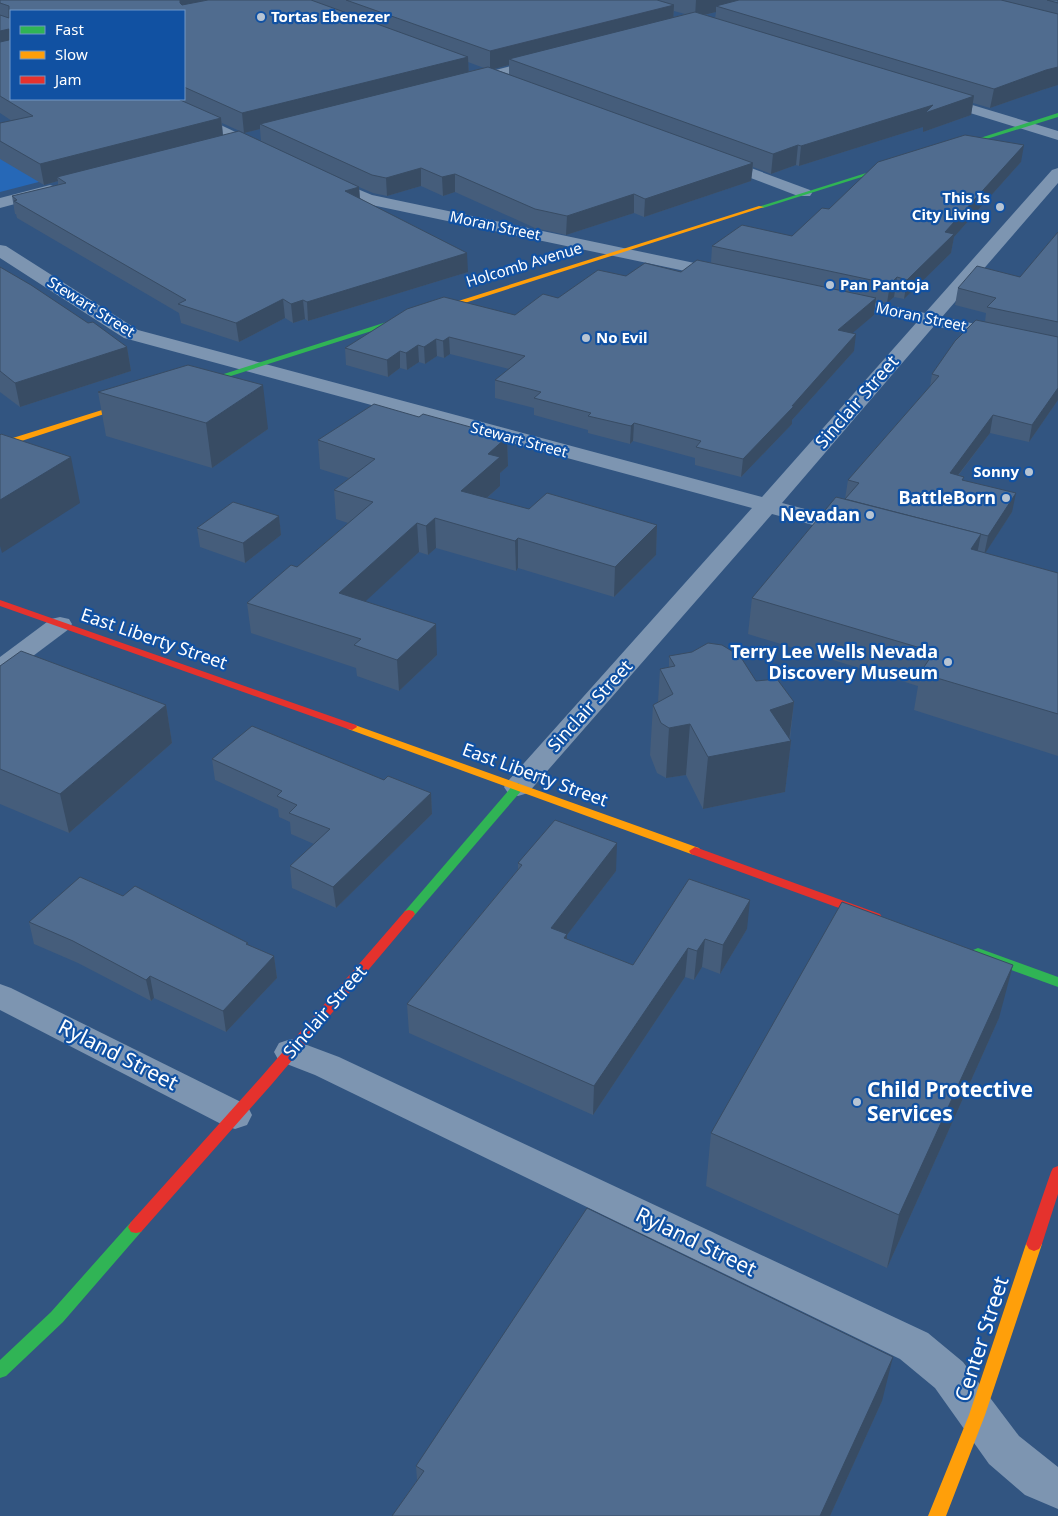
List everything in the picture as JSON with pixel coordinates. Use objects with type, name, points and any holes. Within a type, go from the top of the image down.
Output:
[{"type":"street","points":[[456,84],[558,58]]},
{"type":"street","points":[[464,67],[513,85]]},
{"type":"street","points":[[925,94],[1058,136]]},
{"type":"street","points":[[157,100],[279,158]]},
{"type":"street","points":[[940,151],[1058,114]]},
{"type":"street","points":[[218,146],[266,134]]},
{"type":"street","points":[[699,154],[804,193]]},
{"type":"street","name":"Holcomb Avenue","points":[[182,388],[912,160]]},
{"type":"street","name":"Moran Street","points":[[313,175],[367,199],[738,278]]},
{"type":"street","name":"Sinclair Street","points":[[0,1371],[57,1317],[291,1052],[518,788],[1056,177]]},
{"type":"street","points":[[0,204],[68,186]]},
{"type":"street","name":"Stewart Street","points":[[0,250],[131,334],[877,535]]},
{"type":"street","name":"Moran Street","points":[[823,296],[1058,347]]},
{"type":"street","points":[[0,445],[145,400]]},
{"type":"street","name":"East Liberty Street","points":[[0,603],[275,699],[890,922]]},
{"type":"street","points":[[0,669],[60,624]]},
{"type":"street","points":[[965,948],[1058,982]]},
{"type":"street","name":"Ryland Street","points":[[0,996],[235,1115]]},
{"type":"street","name":"Ryland Street","points":[[291,1052],[344,1074],[914,1346],[949,1375],[1004,1450],[1040,1481],[1058,1488]]},
{"type":"street","name":"Center Street","points":[[937,1516],[977,1415],[1058,1172]]},
{"type":"shaded area","points":[[0,127],[81,171],[0,192]]},
{"type":"building","points":[[0,0],[180,0],[182,5],[208,0],[311,0],[468,57],[242,113],[185,87],[185,10],[10,10],[10,100],[180,100],[221,118],[40,164],[0,141],[0,123],[33,116],[0,96],[0,42],[9,40],[9,29],[0,31],[0,15],[9,18],[9,6],[0,3]]},
{"type":"building","points":[[346,0],[657,0],[674,5],[490,51]]},
{"type":"building","points":[[739,0],[1001,0],[1058,14],[1058,67],[994,89],[716,6]]},
{"type":"building","points":[[1047,0],[1058,0],[1058,3]]},
{"type":"building","points":[[695,12],[974,96],[925,113],[933,105],[773,154],[509,59]]},
{"type":"building","points":[[488,67],[753,163],[645,199],[634,194],[567,216],[535,209],[455,174],[442,177],[421,168],[386,178],[372,175],[260,124]]},
{"type":"building","points":[[239,131],[359,187],[345,191],[467,253],[307,302],[303,300],[291,304],[283,299],[236,323],[178,304],[186,300],[14,201],[17,200],[12,196],[66,183],[57,177]]},
{"type":"building","points":[[965,135],[1024,145],[945,232],[954,234],[907,280],[897,277],[890,284],[712,246],[742,225],[792,236],[822,208],[829,209],[878,162]]},
{"type":"building","points":[[1058,232],[1058,322],[987,307],[996,298],[958,288],[977,266],[1020,277]]},
{"type":"building","points":[[697,260],[876,298],[838,330],[856,334],[792,406],[794,406],[743,459],[696,447],[701,441],[634,423],[631,426],[588,416],[591,413],[534,398],[541,392],[495,380],[525,356],[449,337],[443,341],[436,339],[424,347],[418,345],[406,353],[400,351],[387,360],[345,348],[407,309],[444,297],[515,315],[543,294],[558,298],[598,270],[626,276],[645,263],[681,272]]},
{"type":"building","points":[[0,267],[88,323],[93,322],[127,347],[15,383],[0,371]]},
{"type":"building","points":[[976,320],[1058,337],[1058,388],[1032,425],[993,415],[950,473],[964,477],[962,480],[1016,493],[988,536],[845,499],[859,483],[848,480],[939,376],[932,374],[955,341]]},
{"type":"building","points":[[188,365],[263,385],[206,423],[98,392]]},
{"type":"building","points":[[374,404],[419,417],[423,414],[507,437],[488,454],[500,457],[461,491],[529,509],[547,493],[657,525],[615,567],[518,538],[515,541],[435,518],[426,526],[417,523],[339,593],[436,624],[397,660],[354,645],[361,639],[247,603],[291,565],[297,567],[373,502],[334,490],[375,459],[318,440]]},
{"type":"building","points":[[1,434],[71,457],[0,500]]},
{"type":"building","name":"Terry Lee Wells Nevada Discovery Museum","points":[[836,497],[981,534],[971,549],[1058,573],[1058,714],[920,673],[934,652],[752,598]]},
{"type":"building","points":[[233,502],[279,516],[243,543],[197,528]]},
{"type":"building","points":[[708,643],[722,645],[740,656],[756,681],[777,679],[794,702],[770,710],[791,741],[708,757],[690,724],[669,728],[661,723],[653,705],[673,694],[660,669],[675,666],[669,656],[692,652]]},
{"type":"building","points":[[21,651],[166,705],[60,794],[0,769],[0,666]]},
{"type":"building","points":[[252,726],[384,780],[388,776],[431,793],[333,887],[290,866],[330,829],[289,813],[297,805],[277,796],[282,791],[212,759]]},
{"type":"building","points":[[555,820],[617,843],[551,928],[567,934],[564,938],[633,965],[689,879],[750,900],[723,945],[705,939],[697,951],[688,948],[594,1086],[407,1004],[522,865],[518,863]]},
{"type":"building","points":[[80,877],[123,896],[135,886],[248,943],[246,944],[274,956],[223,1011],[150,976],[146,980],[73,941],[29,922]]},
{"type":"building","name":"Child Protective Services","points":[[842,902],[1013,965],[899,1215],[711,1133]]},
{"type":"building","points":[[587,1208],[893,1357],[820,1516],[392,1516],[424,1471],[416,1466]]},
{"type":"traffic: fast","points":[[949,149],[1058,115]]},
{"type":"traffic: fast","points":[[761,207],[900,164]]},
{"type":"traffic: fast","points":[[190,386],[421,314]]},
{"type":"traffic: fast","points":[[409,914],[518,787]]},
{"type":"traffic: fast","points":[[978,953],[1058,982]]},
{"type":"traffic: fast","points":[[0,1371],[57,1317],[136,1227]]},
{"type":"traffic: slow","points":[[421,314],[761,207]]},
{"type":"traffic: slow","points":[[0,445],[137,402]]},
{"type":"traffic: slow","points":[[352,727],[695,851]]},
{"type":"traffic: slow","points":[[937,1516],[977,1415],[1034,1244]]},
{"type":"traffic: jam","points":[[0,603],[352,727]]},
{"type":"traffic: jam","points":[[695,851],[876,917]]},
{"type":"traffic: jam","points":[[136,1227],[267,1080],[409,914]]},
{"type":"traffic: jam","points":[[1034,1244],[1058,1172]]},
{"type":"place","name":"Tortas Ebenezer","points":[[261,17]]},
{"type":"place","name":"This Is City Living","points":[[1000,207]]},
{"type":"place","name":"Pan Pantoja","points":[[830,285]]},
{"type":"place","name":"No Evil","points":[[586,338]]},
{"type":"place","name":"Sonny","points":[[1029,472]]},
{"type":"place","name":"BattleBorn","points":[[1006,498]]},
{"type":"place","name":"Nevadan","points":[[870,515]]},
{"type":"place","name":"Terry Lee Wells Nevada Discovery Museum","points":[[948,662]]},
{"type":"place","name":"Child Protective Services","points":[[857,1102]]}]
